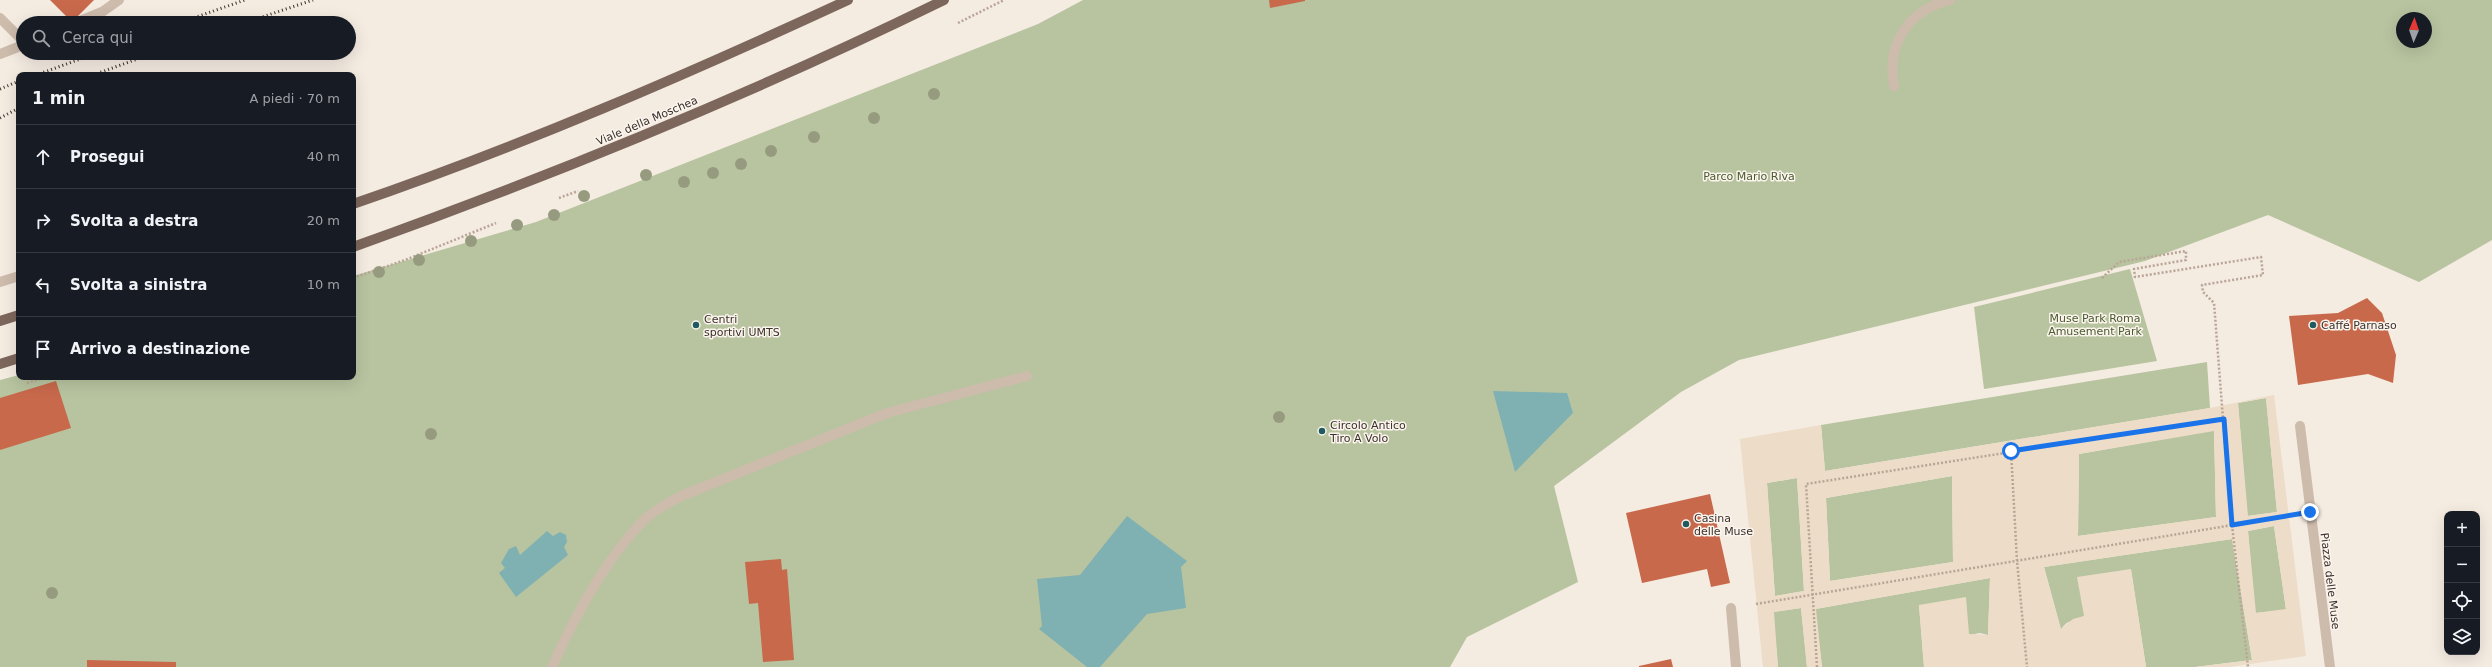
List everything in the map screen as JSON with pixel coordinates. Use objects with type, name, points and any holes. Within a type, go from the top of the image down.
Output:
[{"type":"main road","points":[[356,203],[552,129],[676,77],[848,0]]},
{"type":"main road","name":"Viale della Moschea","points":[[356,246],[597,156],[820,59],[944,0]]},
{"type":"main road","points":[[0,321],[16,316]]},
{"type":"main road","points":[[0,364],[16,359]]},
{"type":"street","points":[[92,16],[102,12],[119,0]]},
{"type":"street","points":[[1894,86],[1892,58],[1903,30],[1918,14],[1930,6],[1950,0]]},
{"type":"street","points":[[0,18],[16,35]]},
{"type":"street","points":[[0,54],[16,48]]},
{"type":"street","points":[[0,282],[16,277]]},
{"type":"street","points":[[552,667],[599,581],[629,536],[659,508],[681,496],[887,414],[1027,376]]},
{"type":"street","name":"Piazza delle Muse","points":[[2300,426],[2330,667]]},
{"type":"street","points":[[1731,608],[1736,667]]},
{"type":"path","points":[[2102,278],[2118,262],[2186,251],[2186,260],[2134,269],[2135,277],[2261,257],[2263,275],[2202,285],[2203,292],[2214,303],[2232,525],[2248,667]]},
{"type":"path","points":[[1817,667],[1811,595],[1806,484],[2224,419]]},
{"type":"path","points":[[2011,451],[2017,561],[2027,667]]},
{"type":"path","points":[[1731,608],[2310,512]]},
{"type":"green space","name":"Parco Mario Riva","points":[[1083,0],[2492,0],[2492,240],[2419,282],[2268,215],[2145,261],[1739,360],[1681,392],[1554,486],[1578,582],[1467,637],[1450,667],[0,667],[0,380],[16,376],[16,380],[356,380],[356,275],[536,222],[1038,24]]},
{"type":"green space","name":"Muse Park Roma Amusement Park","points":[[2130,269],[2157,361],[1984,389],[1974,307]]},
{"type":"green space","points":[[2207,362],[2210,408],[1825,471],[1821,425]]},
{"type":"green space","points":[[2266,398],[2277,512],[2247,516],[2238,403]]},
{"type":"green space","points":[[2214,430],[2216,517],[2078,536],[2079,454]]},
{"type":"green space","points":[[1952,476],[1953,562],[1830,581],[1826,498]]},
{"type":"green space","points":[[1797,478],[1804,591],[1775,596],[1767,483]]},
{"type":"green space","points":[[2274,526],[2286,610],[2255,613],[2248,531]]},
{"type":"green space","points":[[2232,539],[2252,660],[2195,667],[2146,667],[2131,570],[2101,602],[2080,618],[2068,622],[2061,630],[2044,567]]},
{"type":"green space","points":[[1990,578],[1988,635],[1980,633],[1969,635],[1919,605],[1924,667],[1822,667],[1815,609]]},
{"type":"green space","points":[[1801,608],[1807,667],[1778,667],[1773,612]]},
{"type":"shaded area","points":[[2274,395],[2306,656],[2229,667],[2195,667],[2252,660],[2232,539],[2044,567],[2061,629],[2073,619],[2084,616],[2077,577],[2131,569],[2146,667],[1924,667],[1919,605],[1966,597],[1969,634],[1988,635],[1990,578],[1816,609],[1822,667],[1807,667],[1801,608],[1774,612],[1778,667],[1763,667],[1740,439],[1821,425],[1825,471],[2210,408]],"holes":[[[2266,398],[2277,512],[2248,516],[2238,403]],[[2214,431],[2216,517],[2078,536],[2079,454]],[[1952,476],[1953,562],[1830,581],[1826,498]],[[1797,478],[1804,591],[1775,596],[1767,483]],[[2274,526],[2286,609],[2256,613],[2248,531]]]},
{"type":"water","points":[[1493,391],[1567,393],[1573,413],[1515,472]]},
{"type":"water","points":[[1127,516],[1187,561],[1181,567],[1186,608],[1147,614],[1100,667],[1087,667],[1039,629],[1042,626],[1037,579],[1080,575]]},
{"type":"water","points":[[547,531],[553,536],[560,532],[566,535],[567,542],[564,547],[568,555],[516,597],[499,573],[505,568],[501,563],[509,549],[516,546],[520,555]]},
{"type":"building","points":[[50,0],[94,0],[78,16],[66,16]]},
{"type":"building","points":[[1269,0],[1305,0],[1305,1],[1270,8]]},
{"type":"building","points":[[2367,298],[2382,313],[2396,355],[2393,383],[2368,374],[2298,385],[2289,316],[2338,313]]},
{"type":"building","points":[[56,381],[71,428],[0,450],[0,398]]},
{"type":"building","points":[[1710,494],[1730,583],[1711,587],[1707,569],[1642,583],[1626,513]]},
{"type":"building","points":[[781,559],[782,570],[787,569],[794,660],[763,662],[758,603],[749,604],[745,562]]},
{"type":"building","points":[[1671,659],[1673,667],[1639,667],[1639,666]]},
{"type":"building","points":[[87,660],[176,662],[176,667],[87,667]]},
{"type":"railway","points":[[199,16],[245,0]]},
{"type":"railway","points":[[265,16],[313,0]]},
{"type":"railway","points":[[44,72],[78,60]]},
{"type":"railway","points":[[101,72],[135,60]]},
{"type":"railway","points":[[0,89],[16,82]]},
{"type":"railway","points":[[0,118],[16,110]]},
{"type":"place","name":"Centri sportivi UMTS","points":[[696,325]]},
{"type":"place","name":"Caffé Parnaso","points":[[2313,325]]},
{"type":"place","name":"Circolo Antico Tiro A Volo","points":[[1322,431]]},
{"type":"place","name":"Casina delle Muse","points":[[1686,524]]},
{"type":"route","points":[[2011,451],[2224,419],[2232,525],[2310,512]]}]
